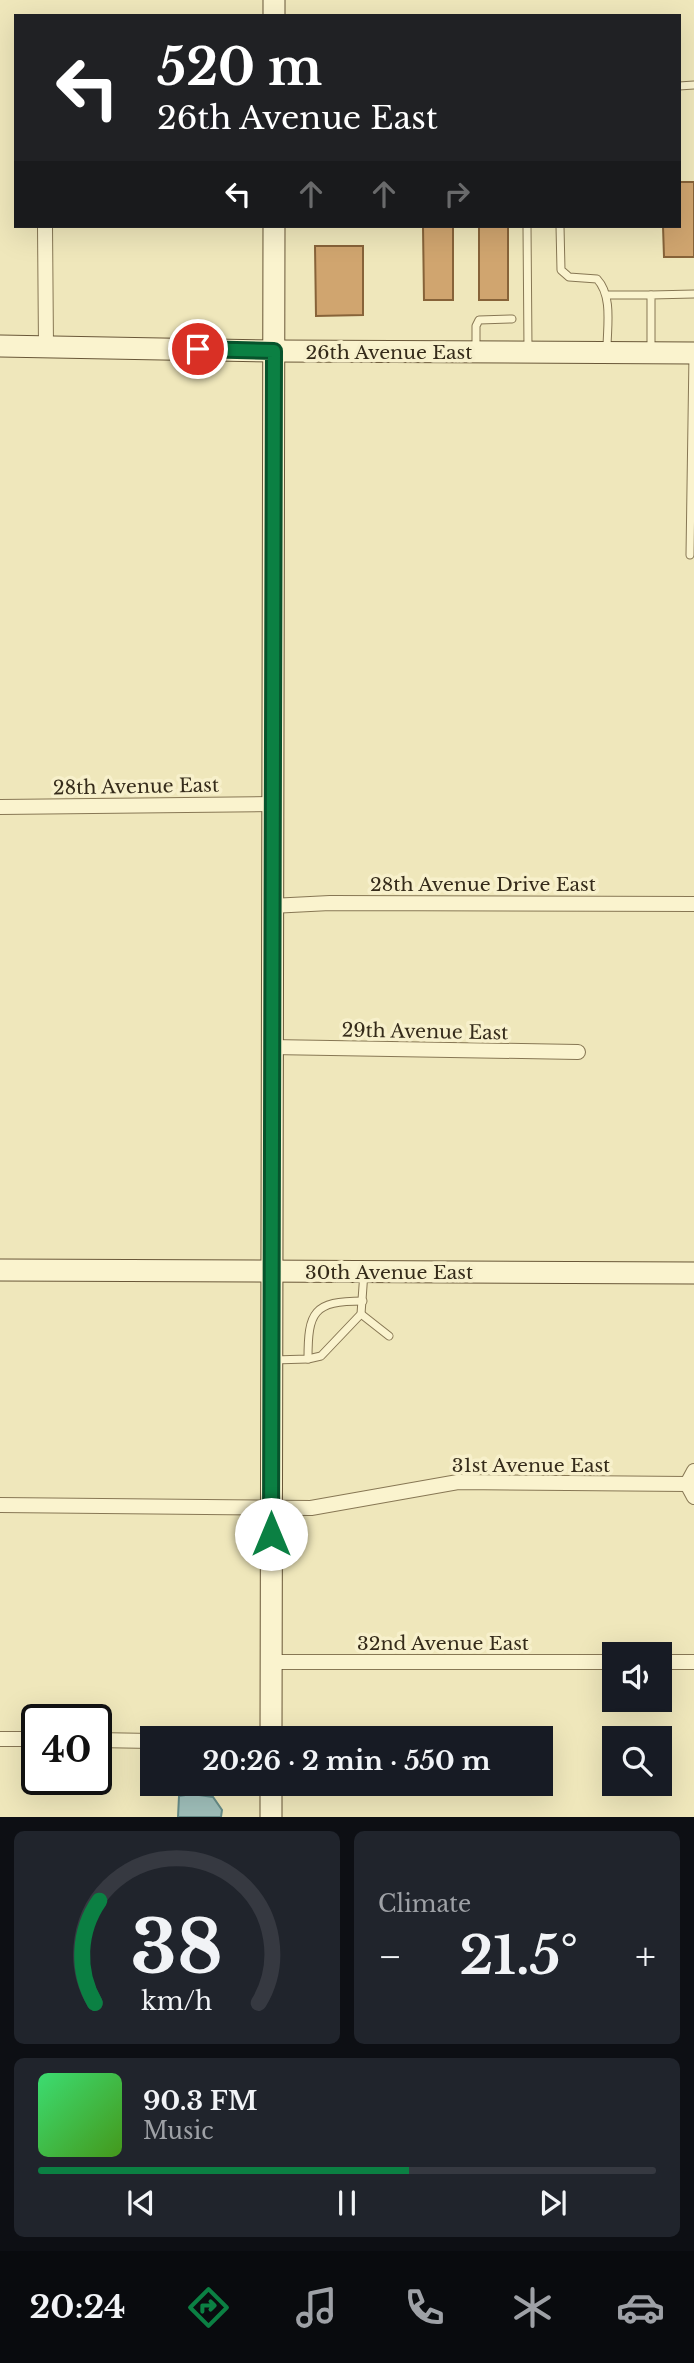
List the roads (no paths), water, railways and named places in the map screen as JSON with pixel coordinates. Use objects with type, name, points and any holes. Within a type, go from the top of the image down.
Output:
[{"type":"street","points":[[45,228],[46,346]]},
{"type":"street","points":[[271,1726],[274,228]]},
{"type":"street","name":"26th Avenue East","points":[[0,346],[274,351],[694,353]]},
{"type":"street","name":"28th Avenue East","points":[[0,807],[272,803]]},
{"type":"street","name":"28th Avenue Drive East","points":[[271,906],[330,903],[694,904]]},
{"type":"street","name":"29th Avenue East","points":[[271,1047],[578,1052]]},
{"type":"street","name":"30th Avenue East","points":[[0,1270],[694,1273]]},
{"type":"street","name":"31st Avenue East","points":[[0,1505],[311,1508],[458,1482],[692,1484]]},
{"type":"street","name":"32nd Avenue East","points":[[271,1662],[602,1662]]},
{"type":"street","points":[[672,1662],[694,1662]]},
{"type":"street","points":[[0,1739],[21,1739]]},
{"type":"street","points":[[112,1740],[140,1741]]},
{"type":"street","points":[[271,1796],[271,1817]]},
{"type":"lane","points":[[527,228],[528,353]]},
{"type":"lane","points":[[559,228],[561,270],[569,277],[597,279],[607,295],[607,353]]},
{"type":"lane","points":[[607,295],[694,294]]},
{"type":"lane","points":[[650,353],[651,295]]},
{"type":"lane","points":[[476,352],[476,326],[479,320],[512,319]]},
{"type":"lane","points":[[690,555],[694,353]]},
{"type":"lane","points":[[272,1360],[321,1356],[361,1314],[363,1272]]},
{"type":"lane","points":[[308,1359],[308,1332],[318,1310],[331,1303],[363,1301]]},
{"type":"lane","points":[[361,1314],[389,1336]]},
{"type":"water","points":[[179,1796],[213,1797],[222,1810],[221,1817],[178,1817]]}]
